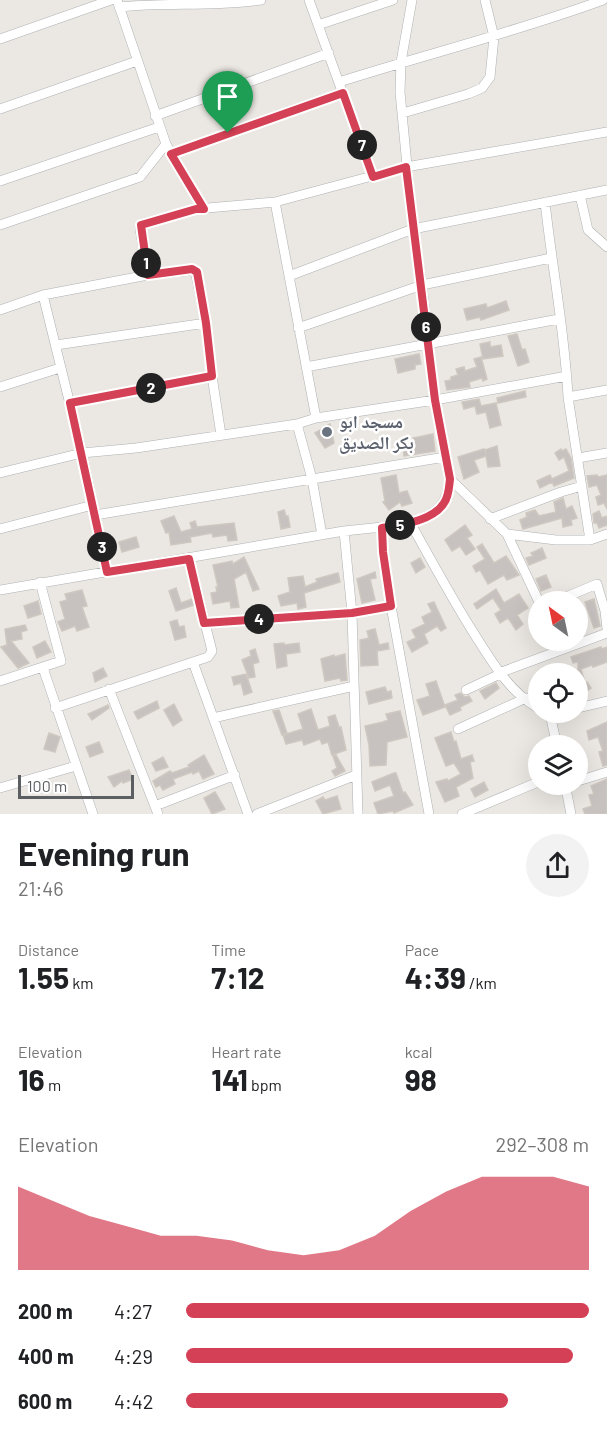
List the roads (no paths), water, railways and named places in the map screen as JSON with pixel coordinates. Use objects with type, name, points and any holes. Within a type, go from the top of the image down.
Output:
[{"type":"street","points":[[0,39],[116,2],[226,3],[261,0]]},
{"type":"street","points":[[309,0],[373,177]]},
{"type":"street","points":[[318,25],[393,0]]},
{"type":"street","points":[[0,590],[344,531],[411,524],[444,504],[450,479],[435,400],[413,229],[400,92],[401,62],[412,0]]},
{"type":"street","points":[[403,113],[468,94],[482,88],[490,77],[494,37],[485,0]]},
{"type":"street","points":[[339,82],[401,62],[494,37],[603,0]]},
{"type":"street","points":[[116,2],[166,144],[204,209]]},
{"type":"street","points":[[155,116],[328,53]]},
{"type":"street","points":[[0,109],[136,61]]},
{"type":"street","points":[[171,154],[343,93]]},
{"type":"street","points":[[0,181],[159,127]]},
{"type":"street","points":[[148,275],[141,225],[196,209],[275,202],[406,167],[607,132]]},
{"type":"street","points":[[0,225],[140,177],[166,144]]},
{"type":"street","points":[[289,276],[413,229],[607,190]]},
{"type":"street","points":[[580,195],[588,230],[607,247]]},
{"type":"street","points":[[275,202],[316,418]]},
{"type":"street","points":[[545,202],[568,397],[590,540]]},
{"type":"street","points":[[298,328],[422,285],[551,258]]},
{"type":"street","points":[[0,310],[43,295],[148,275],[195,270],[206,323],[221,435]]},
{"type":"street","points":[[43,295],[82,453],[107,572]]},
{"type":"street","points":[[306,367],[559,319]]},
{"type":"street","points":[[56,345],[206,323]]},
{"type":"street","points":[[0,387],[60,368]]},
{"type":"street","points":[[0,473],[82,453],[136,448],[297,424],[316,418],[435,400],[567,375]]},
{"type":"street","points":[[70,403],[212,376]]},
{"type":"street","points":[[568,397],[607,390]]},
{"type":"street","points":[[297,424],[312,479],[322,535]]},
{"type":"street","points":[[578,458],[607,453]]},
{"type":"street","points":[[95,515],[445,457]]},
{"type":"street","points":[[450,479],[507,534],[534,591]]},
{"type":"street","points":[[490,519],[582,486]]},
{"type":"street","points":[[0,529],[93,505]]},
{"type":"street","points":[[411,524],[453,600],[500,673],[526,698],[458,729]]},
{"type":"street","points":[[382,528],[391,606],[429,814]]},
{"type":"street","points":[[344,531],[352,613],[358,814]]},
{"type":"street","points":[[507,534],[556,540],[590,540],[607,534]]},
{"type":"street","points":[[56,708],[212,654],[189,559]]},
{"type":"street","points":[[580,591],[607,580]]},
{"type":"street","points":[[0,678],[59,663],[61,658],[40,582]]},
{"type":"street","points":[[597,584],[606,611],[607,628]]},
{"type":"street","points":[[204,623],[352,613],[391,606]]},
{"type":"street","points":[[466,690],[500,673],[607,633]]},
{"type":"street","points":[[193,662],[248,814]]},
{"type":"street","points":[[43,668],[93,814]]},
{"type":"street","points":[[213,718],[354,686]]},
{"type":"street","points":[[109,689],[156,810],[235,775]]},
{"type":"street","points":[[588,706],[607,701]]},
{"type":"street","points":[[0,788],[76,766]]},
{"type":"street","points":[[588,778],[607,772]]},
{"type":"street","points":[[257,814],[356,775]]},
{"type":"street","points":[[462,814],[528,786]]},
{"type":"street","points":[[567,795],[571,814]]},
{"type":"place","name":"مسجد ابو بكر الصديق","points":[[327,432]]}]
